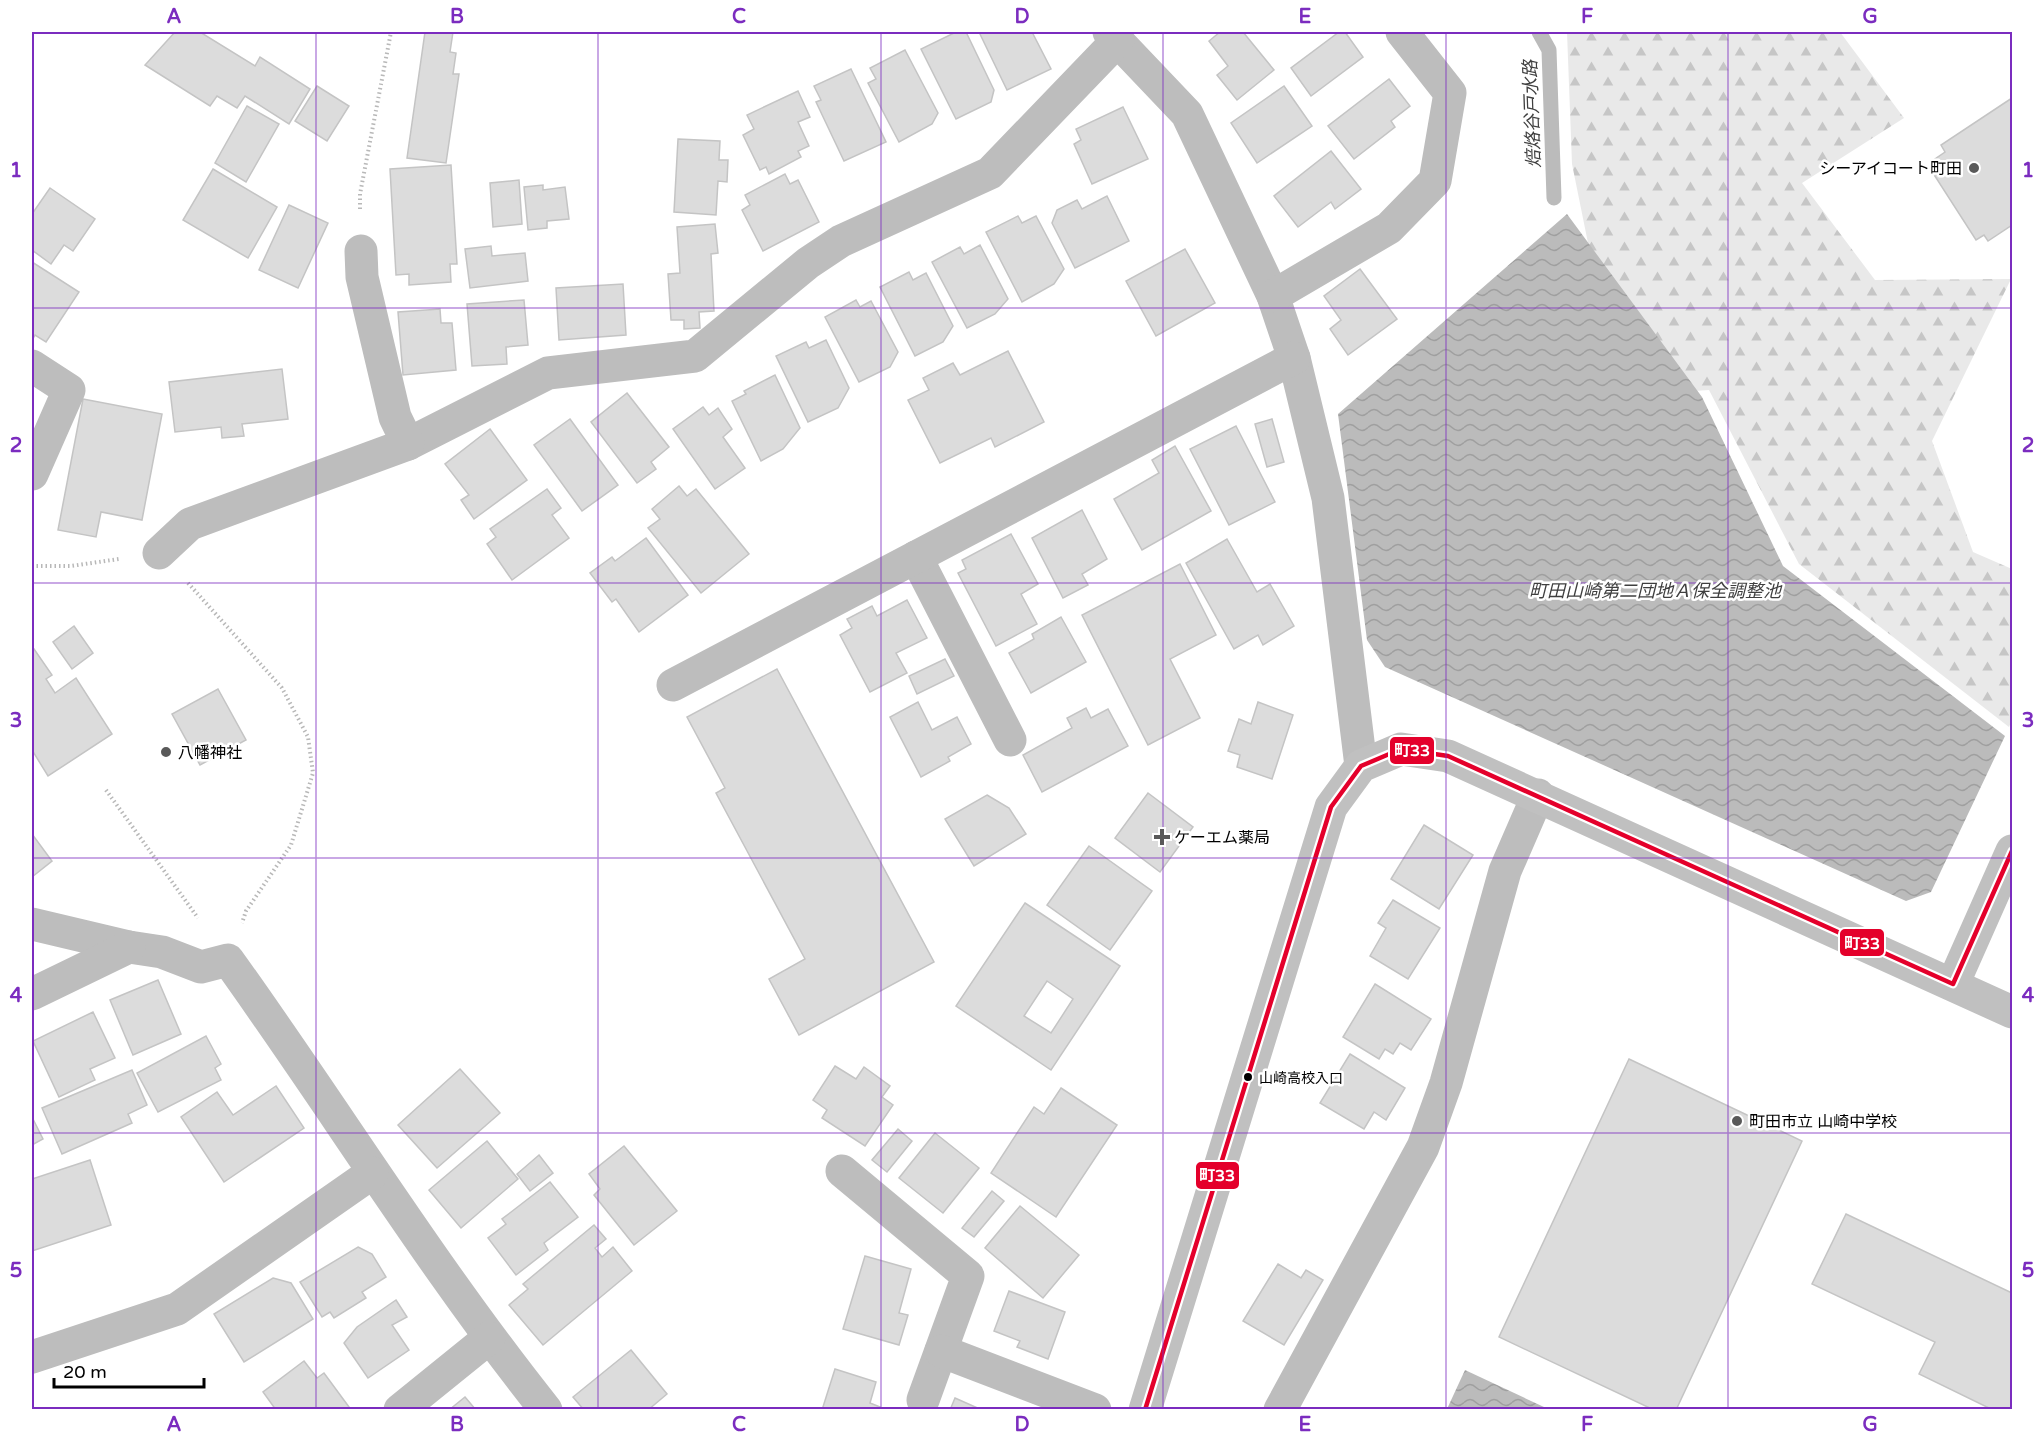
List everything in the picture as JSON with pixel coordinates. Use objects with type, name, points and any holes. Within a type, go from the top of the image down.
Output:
[{"type":"street","points":[[1273,296],[1389,228],[1435,181],[1450,93],[1402,32]]},
{"type":"street","points":[[159,552],[190,524],[408,444],[548,374],[695,356],[808,263],[841,241],[990,173],[1113,36],[1187,114],[1273,296],[1294,358],[1328,498],[1361,766]]},
{"type":"street","points":[[361,251],[362,277],[395,417],[408,444]]},
{"type":"street","points":[[673,685],[1294,358]]},
{"type":"street","points":[[32,366],[69,390],[32,474]]},
{"type":"street","points":[[916,556],[1010,740]]},
{"type":"street","points":[[1145,1410],[1330,807],[1361,766],[1401,748],[1448,756],[2013,1012]]},
{"type":"street","points":[[1280,1410],[1423,1147],[1446,1083],[1504,871],[1538,795]]},
{"type":"street","points":[[1953,984],[2013,851]]},
{"type":"street","points":[[32,924],[129,947],[162,952],[201,967],[228,960],[372,1173],[489,1338],[546,1410]]},
{"type":"street","points":[[32,993],[129,947]]},
{"type":"street","points":[[842,1171],[968,1276],[923,1401]]},
{"type":"street","points":[[32,1357],[177,1309],[372,1173]]},
{"type":"street","points":[[400,1410],[489,1338]]},
{"type":"street","points":[[942,1351],[1095,1410]]},
{"type":"path","points":[[361,251],[360,194],[391,32]]},
{"type":"path","points":[[32,566],[71,566],[159,552],[282,688],[308,737],[313,773],[291,845],[246,911],[228,960]]},
{"type":"path","points":[[106,790],[228,960]]},
{"type":"green space","points":[[1567,32],[1840,32],[1904,118],[1802,183],[1875,280],[2011,279],[1932,441],[1973,552],[2012,569],[2012,720],[2009,727],[1799,564],[1709,390],[1619,396],[1572,164]]},
{"type":"water","name":"町田山崎第二団地Ａ保全調整池","points":[[1567,214],[1702,397],[1783,566],[2005,736],[1931,892],[1906,901],[1385,667],[1367,640],[1338,414]]},
{"type":"water","points":[[1465,1370],[1544,1407],[1542,1409],[1447,1409]]},
{"type":"building","points":[[175,32],[200,32],[255,66],[260,57],[310,89],[289,124],[245,96],[237,108],[217,96],[210,106],[145,65]]},
{"type":"building","points":[[425,32],[453,32],[450,52],[456,53],[453,74],[459,74],[446,163],[407,158]]},
{"type":"building","points":[[956,32],[966,32],[994,90],[991,102],[956,119],[921,49]]},
{"type":"building","points":[[979,32],[1032,32],[1051,69],[1007,90]]},
{"type":"building","points":[[1220,32],[1243,32],[1274,70],[1237,100],[1217,75],[1228,66],[1209,41]]},
{"type":"building","points":[[1339,32],[1345,32],[1363,57],[1311,96],[1291,68]]},
{"type":"building","points":[[905,50],[938,113],[932,124],[899,142],[868,83],[876,79],[870,68]]},
{"type":"building","points":[[851,69],[886,142],[844,161],[816,102],[821,100],[814,86]]},
{"type":"building","points":[[1389,79],[1410,106],[1391,121],[1395,127],[1354,159],[1328,126]]},
{"type":"building","points":[[317,86],[349,106],[327,141],[295,121]]},
{"type":"building","points":[[1284,86],[1312,126],[1257,163],[1231,123]]},
{"type":"building","points":[[798,91],[810,117],[798,122],[809,146],[798,151],[801,157],[769,174],[766,167],[760,170],[743,135],[754,129],[747,115]]},
{"type":"building","name":"シーアイコート町田","points":[[2012,98],[2012,225],[1988,241],[1984,235],[1976,240],[1931,170],[1939,165],[1935,159],[1945,152],[1941,145]]},
{"type":"building","points":[[247,106],[279,124],[246,182],[215,163]]},
{"type":"building","points":[[1123,107],[1148,159],[1092,184],[1074,144],[1081,140],[1076,129]]},
{"type":"building","points":[[678,139],[720,141],[719,160],[728,160],[727,182],[718,181],[716,215],[674,212]]},
{"type":"building","points":[[1331,151],[1361,189],[1335,209],[1331,202],[1298,227],[1274,196]]},
{"type":"building","points":[[451,165],[457,264],[450,264],[451,282],[409,285],[409,274],[396,275],[390,169]]},
{"type":"building","points":[[213,169],[277,207],[248,258],[183,220]]},
{"type":"building","points":[[785,174],[790,184],[798,180],[819,222],[763,251],[742,210],[750,205],[745,195]]},
{"type":"building","points":[[519,180],[522,224],[493,227],[490,183]]},
{"type":"building","points":[[543,185],[543,190],[565,187],[569,219],[547,221],[547,228],[528,230],[524,187]]},
{"type":"building","points":[[50,188],[95,219],[73,251],[64,245],[51,264],[32,250],[32,214]]},
{"type":"building","points":[[1107,196],[1129,241],[1075,268],[1052,223],[1057,210],[1077,200],[1082,209]]},
{"type":"building","points":[[289,205],[328,223],[298,288],[259,270]]},
{"type":"building","points":[[1018,216],[1022,223],[1036,216],[1064,269],[1054,284],[1022,302],[986,232]]},
{"type":"building","points":[[715,224],[718,253],[711,254],[714,311],[699,312],[700,328],[684,329],[684,320],[671,320],[668,274],[680,273],[677,227]]},
{"type":"building","points":[[980,245],[1008,299],[995,314],[967,328],[932,262],[960,247],[964,254]]},
{"type":"building","points":[[491,246],[492,256],[525,253],[528,281],[470,288],[465,249]]},
{"type":"building","points":[[1185,249],[1215,303],[1156,336],[1126,281]]},
{"type":"building","points":[[32,262],[79,292],[46,342],[35,335],[32,340]]},
{"type":"building","points":[[1360,269],[1397,319],[1348,355],[1330,329],[1341,320],[1324,296]]},
{"type":"building","points":[[909,272],[913,280],[926,273],[953,326],[943,342],[915,356],[880,287]]},
{"type":"building","points":[[623,284],[626,335],[559,340],[556,288]]},
{"type":"building","points":[[524,300],[528,345],[506,347],[507,364],[472,366],[467,304]]},
{"type":"building","points":[[856,300],[860,307],[871,301],[898,352],[890,367],[859,382],[825,317]]},
{"type":"building","points":[[440,309],[441,323],[452,323],[456,370],[403,375],[398,312]]},
{"type":"building","points":[[826,340],[849,388],[838,408],[808,422],[776,356],[806,342],[809,348]]},
{"type":"building","points":[[1008,351],[1044,422],[995,447],[991,438],[940,463],[908,400],[929,390],[923,378],[953,363],[960,375]]},
{"type":"building","points":[[282,369],[288,419],[242,424],[244,436],[222,438],[221,427],[175,432],[169,382]]},
{"type":"building","points":[[775,375],[800,428],[783,449],[761,461],[732,401],[746,394],[744,391]]},
{"type":"building","points":[[627,393],[669,447],[651,462],[656,469],[637,483],[591,422]]},
{"type":"building","points":[[83,399],[162,414],[142,520],[101,512],[96,537],[58,530]]},
{"type":"building","points":[[703,407],[709,415],[718,408],[732,429],[723,437],[745,468],[715,489],[673,429]]},
{"type":"building","points":[[570,419],[618,485],[582,511],[534,445]]},
{"type":"building","points":[[1272,419],[1284,462],[1267,467],[1255,424]]},
{"type":"building","points":[[1236,426],[1275,502],[1229,525],[1190,449]]},
{"type":"building","points":[[490,429],[527,480],[474,519],[461,500],[469,495],[445,464]]},
{"type":"building","points":[[1175,446],[1211,511],[1142,550],[1114,499],[1159,473],[1152,460]]},
{"type":"building","points":[[679,486],[687,496],[696,489],[749,554],[701,593],[648,528],[660,519],[652,509]]},
{"type":"building","points":[[547,489],[561,508],[552,515],[569,538],[512,580],[487,544],[496,537],[490,529]]},
{"type":"building","points":[[1082,510],[1107,559],[1082,574],[1088,585],[1063,598],[1032,538]]},
{"type":"building","points":[[1011,534],[1038,584],[1021,594],[1037,624],[996,646],[958,573],[966,569],[962,560]]},
{"type":"building","points":[[646,538],[688,595],[639,632],[616,599],[612,602],[590,573],[612,557],[615,561]]},
{"type":"building","points":[[1227,539],[1257,592],[1270,584],[1294,626],[1263,645],[1258,635],[1234,649],[1186,563]]},
{"type":"building","points":[[1180,564],[1216,635],[1170,659],[1200,718],[1148,745],[1082,615]]},
{"type":"building","points":[[907,600],[927,638],[896,653],[907,673],[870,692],[840,635],[852,628],[847,619],[872,606],[877,616]]},
{"type":"building","points":[[1061,617],[1086,662],[1031,693],[1009,653],[1034,639],[1032,634]]},
{"type":"building","points":[[74,626],[93,653],[72,669],[53,642]]},
{"type":"building","points":[[34,649],[52,675],[46,679],[55,693],[76,678],[112,734],[48,776],[32,750],[32,650]]},
{"type":"building","points":[[945,659],[954,676],[917,694],[909,676]]},
{"type":"building","points":[[777,669],[934,962],[799,1035],[769,979],[805,959],[716,793],[725,788],[687,717]]},
{"type":"building","points":[[218,689],[246,740],[200,765],[172,714]]},
{"type":"building","points":[[918,702],[932,730],[957,717],[971,744],[948,757],[950,761],[921,777],[890,717]]},
{"type":"building","points":[[1258,702],[1293,715],[1272,779],[1237,767],[1240,755],[1228,751],[1239,719],[1251,724]]},
{"type":"building","points":[[1086,708],[1091,718],[1108,709],[1128,746],[1042,792],[1023,755],[1072,728],[1067,718]]},
{"type":"building","points":[[1148,793],[1193,827],[1160,872],[1115,838]]},
{"type":"building","points":[[987,795],[1009,808],[1026,834],[974,866],[945,819]]},
{"type":"building","points":[[1424,825],[1473,855],[1439,909],[1391,879]]},
{"type":"building","points":[[32,834],[52,861],[32,877]]},
{"type":"building","points":[[1089,846],[1152,891],[1110,950],[1047,905]]},
{"type":"building","points":[[1393,900],[1440,928],[1408,979],[1370,956],[1386,928],[1378,923]]},
{"type":"building","points":[[1025,903],[1120,966],[1051,1070],[956,1006]],"holes":[[[1047,981],[1073,999],[1051,1033],[1024,1016]]]},
{"type":"building","points":[[158,980],[181,1034],[133,1055],[110,1000]]},
{"type":"building","points":[[1375,984],[1431,1019],[1411,1050],[1400,1043],[1393,1054],[1385,1049],[1379,1059],[1343,1037]]},
{"type":"building","points":[[93,1012],[115,1058],[90,1069],[95,1080],[59,1097],[33,1041]]},
{"type":"building","points":[[206,1036],[221,1064],[215,1068],[221,1080],[158,1112],[137,1073]]},
{"type":"building","points":[[1350,1054],[1405,1088],[1386,1120],[1374,1112],[1364,1129],[1320,1103]]},
{"type":"building","points":[[1629,1059],[1802,1141],[1676,1410],[1654,1410],[1499,1337]]},
{"type":"building","points":[[835,1066],[856,1079],[864,1067],[890,1086],[882,1097],[893,1105],[865,1146],[822,1118],[827,1110],[813,1100]]},
{"type":"building","points":[[460,1069],[500,1113],[437,1168],[398,1125]]},
{"type":"building","points":[[132,1070],[147,1105],[128,1114],[132,1123],[62,1154],[42,1108]]},
{"type":"building","points":[[276,1086],[304,1128],[224,1182],[181,1117],[217,1092],[233,1115]]},
{"type":"building","points":[[1061,1088],[1117,1125],[1056,1217],[991,1173],[1034,1107],[1044,1114]]},
{"type":"building","points":[[32,1117],[43,1139],[32,1145]]},
{"type":"building","points":[[898,1129],[912,1141],[887,1172],[872,1160]]},
{"type":"building","points":[[935,1133],[979,1168],[943,1213],[899,1178]]},
{"type":"building","points":[[487,1141],[518,1179],[461,1228],[429,1190]]},
{"type":"building","points":[[624,1146],[677,1211],[634,1245],[594,1195],[600,1189],[589,1174]]},
{"type":"building","points":[[539,1155],[553,1173],[530,1191],[517,1174]]},
{"type":"building","points":[[90,1160],[111,1225],[32,1251],[32,1179]]},
{"type":"building","points":[[550,1182],[578,1217],[544,1243],[548,1250],[516,1275],[488,1238],[506,1224],[502,1219]]},
{"type":"building","points":[[992,1191],[1004,1201],[974,1237],[962,1228]]},
{"type":"building","points":[[1020,1206],[1079,1255],[1043,1298],[985,1248]]},
{"type":"building","points":[[1846,1214],[2012,1293],[2012,1410],[1993,1410],[1919,1374],[1935,1342],[1812,1284]]},
{"type":"building","points":[[594,1225],[606,1239],[595,1248],[602,1257],[613,1247],[632,1271],[543,1345],[509,1305],[528,1289],[523,1284]]},
{"type":"building","points":[[358,1247],[372,1254],[386,1277],[362,1292],[366,1298],[334,1318],[330,1312],[322,1317],[300,1282]]},
{"type":"building","points":[[865,1256],[911,1269],[899,1313],[908,1315],[899,1345],[843,1329]]},
{"type":"building","points":[[1278,1264],[1301,1278],[1306,1270],[1323,1280],[1284,1345],[1243,1321]]},
{"type":"building","points":[[273,1278],[291,1283],[313,1319],[244,1362],[214,1314]]},
{"type":"building","points":[[1009,1291],[1065,1312],[1048,1359],[1017,1347],[1020,1341],[994,1331]]},
{"type":"building","points":[[396,1300],[407,1317],[392,1325],[409,1350],[368,1378],[344,1343],[357,1327]]},
{"type":"building","points":[[631,1350],[667,1394],[648,1410],[584,1410],[573,1397]]},
{"type":"building","points":[[304,1361],[317,1378],[324,1373],[349,1407],[346,1410],[276,1410],[263,1392]]},
{"type":"building","points":[[835,1369],[876,1382],[870,1403],[880,1407],[879,1410],[822,1410]]},
{"type":"building","points":[[465,1397],[476,1410],[449,1410]]},
{"type":"building","points":[[955,1398],[982,1410],[950,1410]]},
{"type":"building","points":[[32,1409],[236,1409],[32,1410]]},
{"type":"waterway","name":"焙烙谷戸水路","points":[[1539,32],[1549,50],[1554,198]]},
{"type":"transit line","name":"町33","points":[[1145,1410],[1331,807],[1361,766],[1401,749],[1448,756],[1953,984],[2012,851]]},
{"type":"place","name":"シーアイコート町田","points":[[1974,168]]},
{"type":"place","name":"八幡神社","points":[[166,752]]},
{"type":"place","name":"ケーエム薬局","points":[[1162,837]]},
{"type":"place","name":"山崎高校入口","points":[[1248,1077]]},
{"type":"place","name":"町田市立 山崎中学校","points":[[1737,1121]]}]
